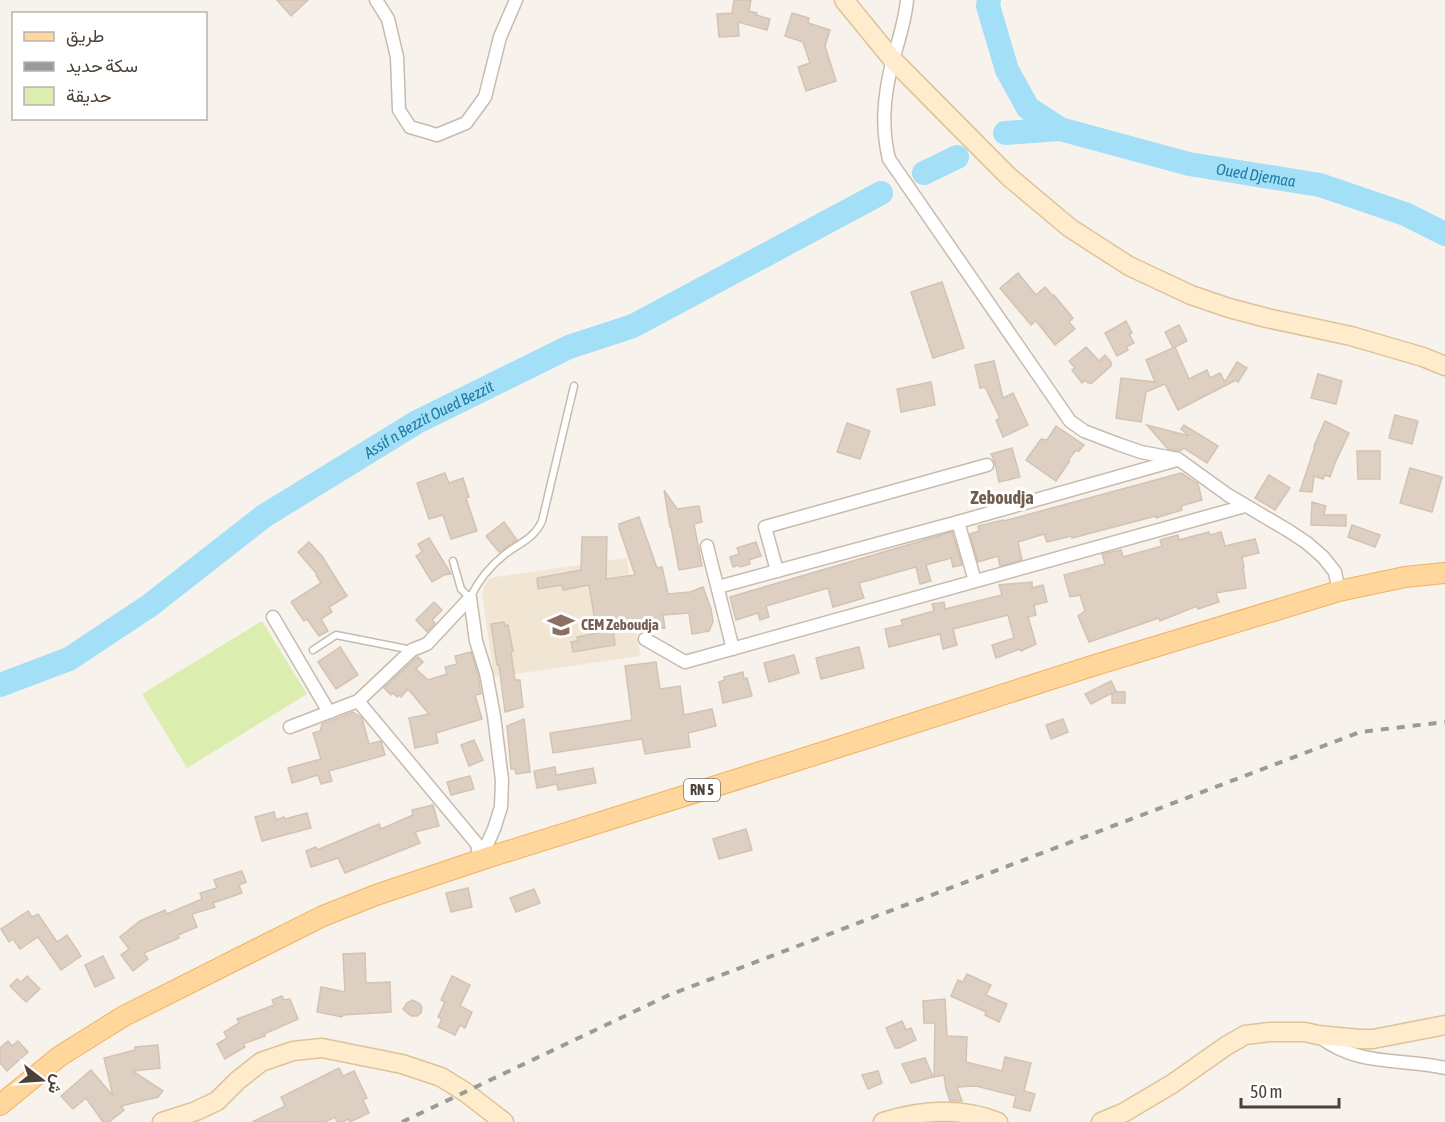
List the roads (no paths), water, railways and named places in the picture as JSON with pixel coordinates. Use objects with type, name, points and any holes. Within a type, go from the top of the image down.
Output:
[{"type":"main road","points":[[844,0],[893,60],[1008,176],[1070,228],[1129,266],[1191,295],[1229,308],[1351,336],[1423,357],[1445,366]]},
{"type":"main road","name":"RN 5","points":[[0,1105],[60,1056],[124,1016],[323,916],[375,895],[1092,666],[1340,591],[1405,577],[1445,573]]},
{"type":"main road","points":[[1101,1122],[1123,1113],[1172,1084],[1245,1035],[1305,1032],[1359,1040],[1445,1025]]},
{"type":"main road","points":[[162,1122],[196,1111],[217,1101],[261,1062],[293,1051],[322,1048],[402,1064],[441,1077],[504,1122]]},
{"type":"main road","points":[[883,1122],[921,1113],[959,1111],[998,1122]]},
{"type":"street","points":[[376,0],[388,19],[397,57],[399,110],[410,127],[437,135],[466,123],[485,97],[500,37],[516,0]]},
{"type":"street","points":[[907,0],[903,25],[886,87],[883,122],[889,159],[1071,421],[1084,431],[1118,444],[1141,452],[1178,459],[1228,495],[1307,543],[1335,572],[1340,591]]},
{"type":"street","points":[[718,587],[1178,459]]},
{"type":"street","points":[[777,571],[765,527],[987,465]]},
{"type":"street","points":[[645,639],[685,662],[1245,506]]},
{"type":"street","points":[[958,522],[975,581]]},
{"type":"street","points":[[708,546],[733,649]]},
{"type":"street","points":[[290,727],[358,701],[412,650],[427,644],[470,598]]},
{"type":"street","points":[[470,598],[476,641],[486,673],[494,716],[502,780],[501,807],[480,860]]},
{"type":"street","points":[[273,617],[329,712]]},
{"type":"street","points":[[358,701],[477,844],[480,860]]},
{"type":"street","points":[[1318,1035],[1330,1045],[1364,1058],[1445,1068]]},
{"type":"lane","points":[[453,561],[461,589],[470,598],[491,566],[538,530],[573,386]]},
{"type":"lane","points":[[313,650],[336,635],[412,650]]},
{"type":"waterway","name":"Oued Djemaa","points":[[989,0],[988,6],[1007,70],[1028,108],[1060,129],[1189,164],[1320,185],[1405,214],[1445,234]]},
{"type":"waterway","points":[[1005,133],[1060,129]]},
{"type":"waterway","points":[[924,173],[957,157]]},
{"type":"waterway","name":"Assif n Bezzit Oued Bezzit","points":[[0,685],[69,659],[149,606],[264,516],[417,422],[569,347],[633,326],[881,193]]},
{"type":"railway","points":[[402,1122],[669,995],[1360,732],[1445,722]]},
{"type":"place","name":"CEM Zeboudja","points":[[561,625]]},
{"type":"district","name":"Zeboudja","points":[[1002,498]]}]
